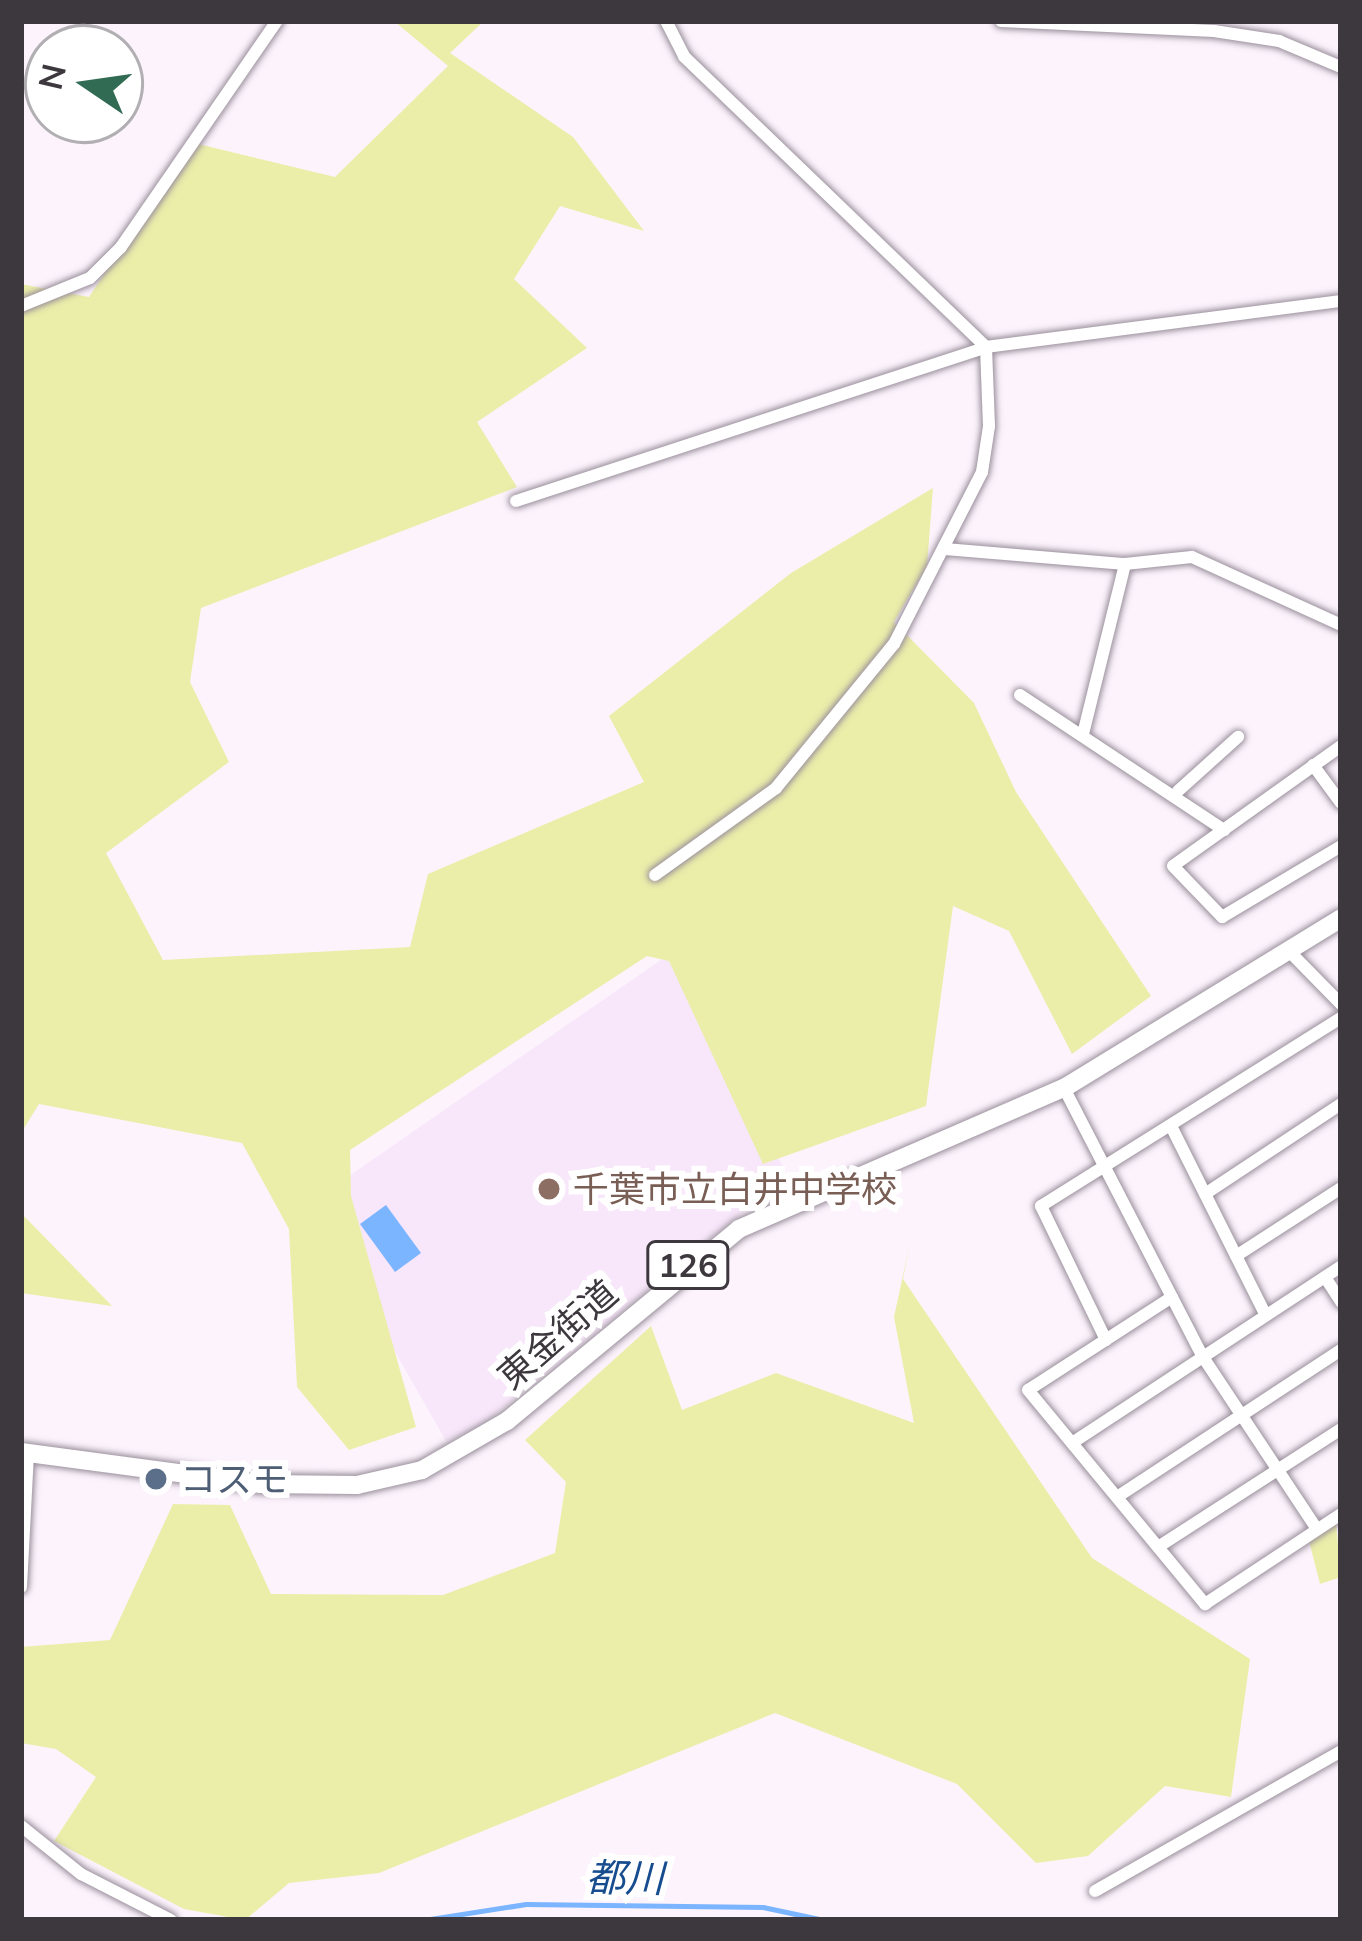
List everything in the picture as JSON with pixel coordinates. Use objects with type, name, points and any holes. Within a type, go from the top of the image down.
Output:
[{"type":"highway","name":"東金街道","points":[[24,1461],[296,1486],[422,1470],[507,1421],[739,1229],[1064,1088],[1341,919]]},
{"type":"street","points":[[21,306],[90,278],[121,248],[278,21]]},
{"type":"street","points":[[655,874],[776,788],[894,644],[982,472],[986,347],[684,56],[667,21]]},
{"type":"street","points":[[1001,21],[1279,40],[1341,67]]},
{"type":"street","points":[[516,501],[986,347],[1341,301]]},
{"type":"street","points":[[945,549],[1125,564],[1192,557],[1341,625]]},
{"type":"street","points":[[1084,734],[1125,564]]},
{"type":"street","points":[[1020,695],[1178,791],[1224,830]]},
{"type":"street","points":[[1178,791],[1238,737]]},
{"type":"street","points":[[1341,746],[1173,866],[1222,917],[1341,846]]},
{"type":"street","points":[[1313,765],[1341,803]]},
{"type":"street","points":[[1290,952],[1341,1004]]},
{"type":"street","points":[[1106,1340],[1041,1206],[1341,1018]]},
{"type":"street","points":[[1064,1088],[1203,1357],[1318,1528]]},
{"type":"street","points":[[1205,1195],[1341,1104]]},
{"type":"street","points":[[1172,1128],[1264,1314]]},
{"type":"street","points":[[1236,1256],[1341,1188]]},
{"type":"street","points":[[1072,1443],[1341,1266]]},
{"type":"street","points":[[1325,1276],[1341,1302]]},
{"type":"street","points":[[1172,1297],[1028,1390],[1205,1604],[1341,1514]]},
{"type":"street","points":[[1117,1497],[1341,1350]]},
{"type":"street","points":[[1158,1547],[1341,1429]]},
{"type":"street","points":[[21,1587],[24,1461]]},
{"type":"street","points":[[1095,1891],[1341,1750]]},
{"type":"street","points":[[21,1826],[81,1874],[171,1920]]},
{"type":"shaded area","name":"千葉市立白井中学校","points":[[681,946],[787,1176],[482,1425],[446,1441],[310,1203]]},
{"type":"green space","points":[[394,21],[484,21],[450,53],[573,137],[644,231],[560,206],[514,279],[587,348],[477,422],[517,487],[201,608],[190,682],[229,762],[106,853],[163,960],[410,947],[428,874],[644,782],[609,716],[791,573],[933,488],[927,566],[894,622],[974,703],[1016,792],[1151,996],[1072,1054],[1009,931],[953,906],[926,1106],[763,1164],[669,961],[647,956],[350,1150],[351,1196],[416,1427],[349,1450],[297,1387],[289,1229],[242,1143],[39,1104],[21,1133],[21,284],[89,297],[190,142],[335,177],[448,66]]},
{"type":"green space","points":[[21,1213],[112,1306],[21,1293]]},
{"type":"green space","points":[[910,1243],[903,1279],[1092,1558],[1250,1659],[1231,1797],[1165,1786],[1088,1856],[1036,1863],[957,1784],[775,1713],[379,1873],[289,1883],[245,1920],[184,1909],[54,1841],[96,1777],[56,1749],[21,1743],[21,1647],[110,1640],[173,1504],[230,1505],[271,1594],[443,1595],[555,1553],[566,1482],[525,1440],[651,1326],[682,1410],[776,1373],[914,1423],[894,1317]]},
{"type":"green space","points":[[1336,1523],[1341,1577],[1320,1584],[1309,1541]]},
{"type":"water","points":[[386,1205],[421,1253],[395,1272],[360,1224]]},
{"type":"waterway","name":"都川","points":[[424,1920],[526,1904],[763,1907],[824,1920]]},
{"type":"place","name":"千葉市立白井中学校","points":[[549,1189]]},
{"type":"place","name":"コスモ","points":[[156,1479]]}]
